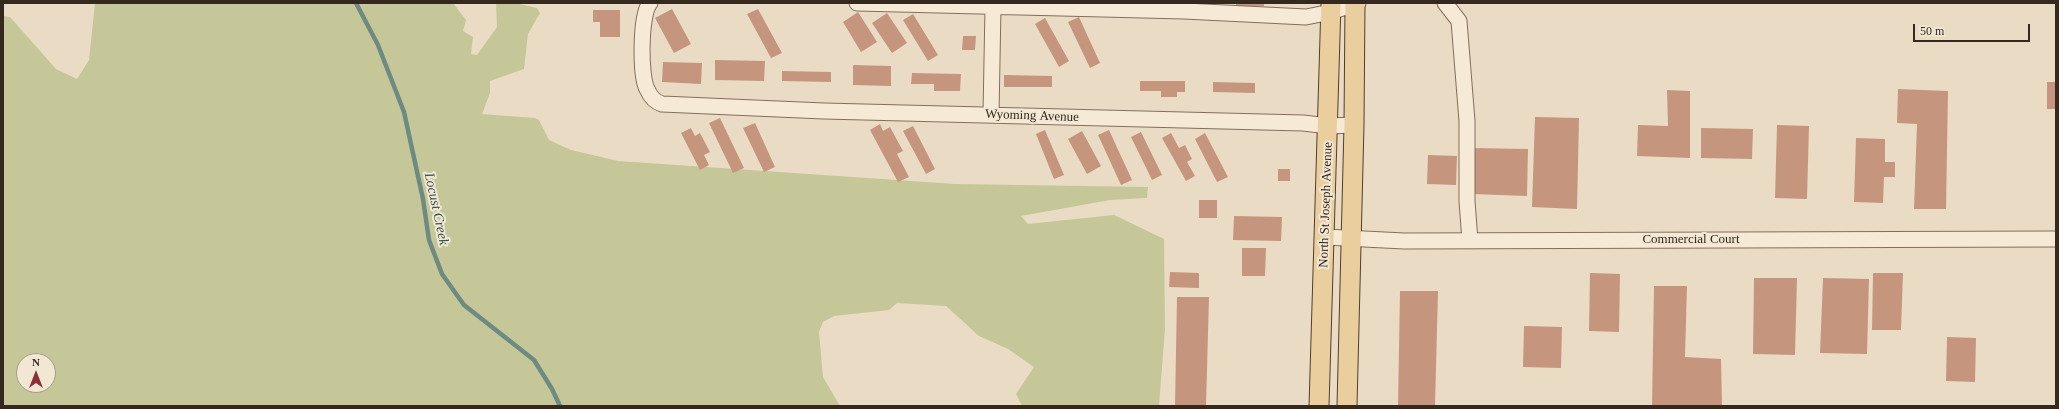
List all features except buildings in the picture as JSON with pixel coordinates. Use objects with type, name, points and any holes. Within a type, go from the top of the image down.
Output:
[{"type":"main road","name":"North St Joseph Avenue","points":[[1347,406],[1352,238],[1356,3]]},
{"type":"main road","name":"North St Joseph Avenue","points":[[1319,406],[1331,7]]},
{"type":"street","name":"Wyoming Avenue","points":[[650,3],[646,8],[643,21],[643,57],[646,88],[658,102],[710,106],[1328,126],[1354,125]]},
{"type":"street","points":[[857,3],[1184,11],[1306,17],[1331,7],[1356,3]]},
{"type":"street","points":[[1445,3],[1459,20],[1467,121],[1467,201],[1470,241]]},
{"type":"street","points":[[991,114],[993,7]]},
{"type":"street","name":"Commercial Court","points":[[1325,237],[1404,241],[2056,239]]},
{"type":"green space","points":[[95,3],[453,3],[466,20],[463,31],[473,37],[471,54],[477,55],[497,27],[496,4],[515,3],[537,8],[540,13],[528,34],[524,69],[490,81],[490,93],[482,114],[535,118],[539,120],[549,140],[571,150],[618,161],[955,184],[1148,187],[1147,198],[1110,200],[1021,216],[1028,224],[1114,215],[1164,239],[1165,328],[1159,406],[1022,406],[1016,394],[1034,367],[1008,349],[979,336],[946,306],[897,303],[889,310],[834,316],[823,322],[819,332],[823,377],[840,406],[3,406],[3,16],[10,17],[56,69],[77,79],[89,60]]},
{"type":"waterway","name":"Locust Creek","points":[[356,3],[378,45],[404,112],[423,199],[429,240],[442,274],[464,305],[534,360],[552,389],[560,406]]}]
